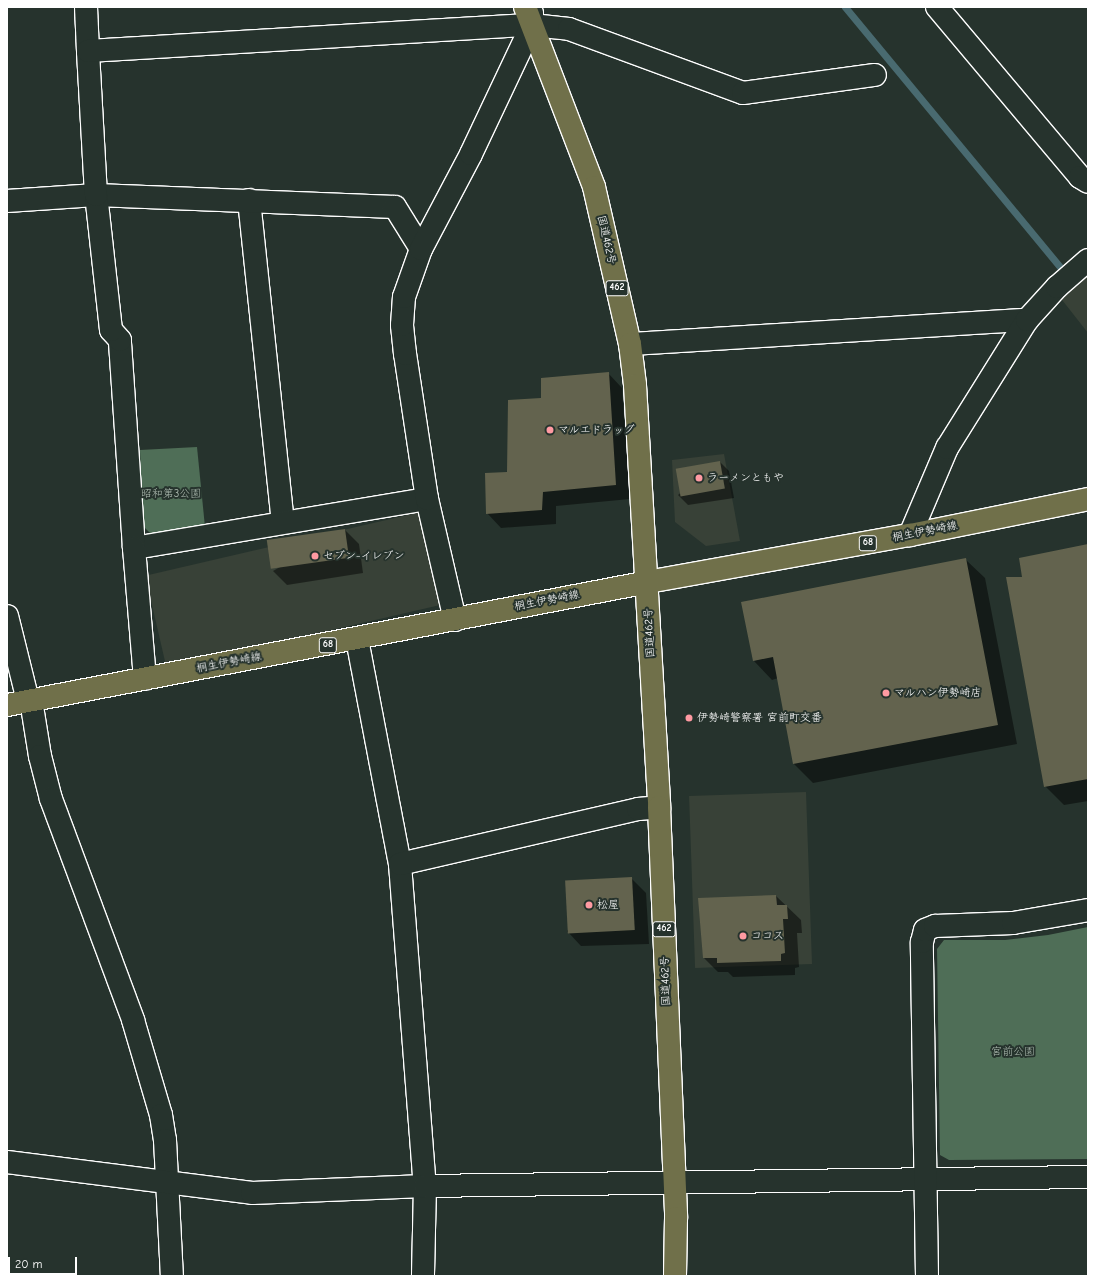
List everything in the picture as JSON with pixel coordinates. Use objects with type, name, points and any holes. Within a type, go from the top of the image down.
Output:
[{"type":"main road","name":"国道462号","points":[[530,13],[594,187],[630,344],[640,433],[659,806],[675,1183],[675,1276]]},
{"type":"main road","name":"桐生伊勢崎線","points":[[7,704],[30,701],[357,639],[648,582],[910,535],[1088,499]]},
{"type":"street","points":[[86,7],[96,195],[111,330],[120,340],[134,548],[145,679]]},
{"type":"street","points":[[937,7],[1080,177],[1088,182]]},
{"type":"street","points":[[88,51],[530,13],[569,29],[743,93],[875,75]]},
{"type":"street","points":[[455,620],[427,499],[402,325],[404,296],[422,249],[471,154],[530,13]]},
{"type":"street","points":[[7,201],[96,195],[395,207],[422,249]]},
{"type":"street","points":[[249,200],[283,522]]},
{"type":"street","points":[[910,535],[947,448],[1027,320],[1057,287],[1088,260]]},
{"type":"street","points":[[630,344],[1027,320]]},
{"type":"street","points":[[134,548],[427,499]]},
{"type":"street","points":[[7,616],[30,701],[40,756],[51,799],[133,1020],[153,1086],[165,1140],[172,1276]]},
{"type":"street","points":[[357,639],[400,864],[425,1186],[423,1276]]},
{"type":"street","points":[[400,864],[638,809],[659,806]]},
{"type":"street","points":[[927,1276],[922,942],[925,930],[935,926],[1013,923],[1088,910]]},
{"type":"street","points":[[7,1162],[252,1193],[425,1186],[1088,1177]]},
{"type":"shaded area","points":[[1088,272],[1088,333],[1059,296]]},
{"type":"shaded area","points":[[724,454],[740,541],[706,546],[675,522],[672,460]]},
{"type":"shaded area","points":[[421,512],[442,605],[167,668],[145,576]]},
{"type":"shaded area","points":[[806,792],[812,964],[695,968],[689,796]]},
{"type":"green space","name":"昭和第3公園","points":[[197,447],[205,527],[152,535],[143,526],[140,450]]},
{"type":"green space","name":"宮前公園","points":[[1088,927],[1088,1159],[949,1160],[940,1155],[937,949],[944,940],[1005,940],[1048,935]]},
{"type":"building","points":[[609,372],[616,485],[543,492],[542,510],[486,514],[485,473],[507,472],[508,400],[541,398],[541,378]]},
{"type":"building","name":"ラーメンともや","points":[[720,461],[725,489],[681,496],[676,469]]},
{"type":"building","points":[[345,529],[349,558],[271,569],[267,540]]},
{"type":"building","points":[[1088,544],[1088,779],[1044,787],[1006,577],[1022,577],[1019,558]]},
{"type":"building","name":"マルハン伊勢崎店","points":[[966,558],[998,725],[793,764],[773,657],[753,661],[741,602]]},
{"type":"building","points":[[632,877],[635,930],[568,933],[565,881]]},
{"type":"building","name":"ココス","points":[[776,895],[777,905],[787,905],[788,919],[783,919],[785,953],[781,954],[781,961],[717,963],[717,958],[703,958],[698,898]]},
{"type":"waterway","points":[[845,7],[1061,268]]},
{"type":"place","name":"マルエドラッグ","points":[[550,430]]},
{"type":"place","name":"ラーメンともや","points":[[699,478]]},
{"type":"place","name":"セブン-イレブン","points":[[315,556]]},
{"type":"place","name":"マルハン伊勢崎店","points":[[886,693]]},
{"type":"place","name":"伊勢崎警察署 宮前町交番","points":[[689,718]]},
{"type":"place","name":"松屋","points":[[589,905]]},
{"type":"place","name":"ココス","points":[[743,936]]}]
